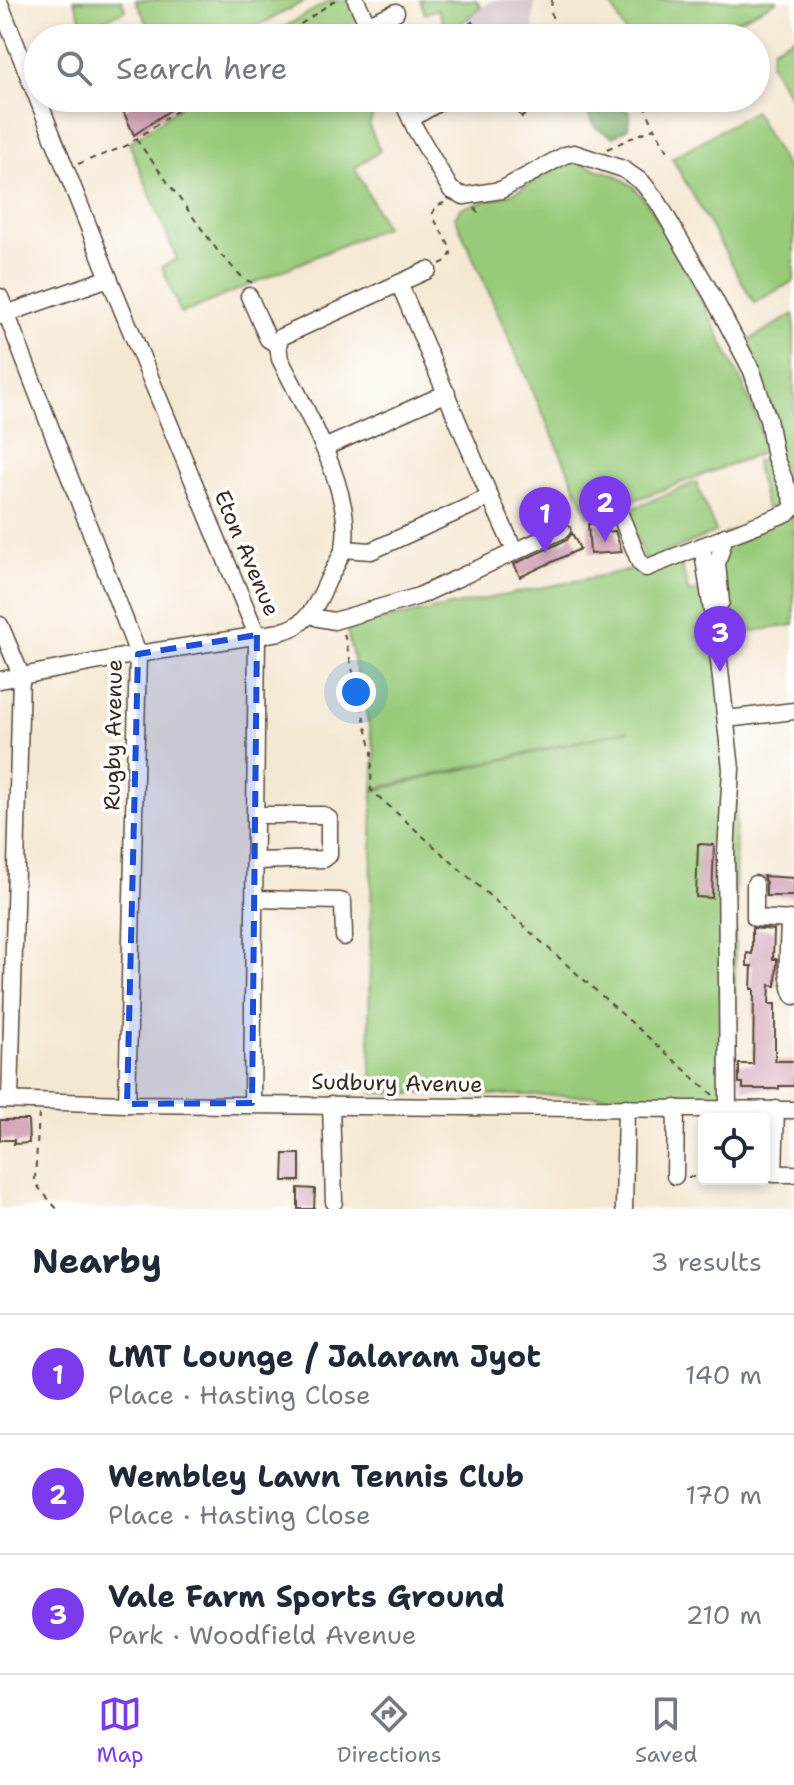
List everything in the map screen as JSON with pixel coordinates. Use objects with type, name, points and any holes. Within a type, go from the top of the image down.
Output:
[{"type":"street","points":[[356,0],[368,24]]},
{"type":"street","name":"Eton Avenue","points":[[0,4],[24,64]]},
{"type":"street","points":[[380,24],[396,12]]},
{"type":"street","name":"Eton Avenue","points":[[43,112],[257,635],[252,1103]]},
{"type":"street","points":[[414,112],[420,118],[451,190],[464,196],[501,190],[574,153],[623,169],[642,182],[658,202],[752,371],[768,419],[775,457],[793,508],[646,568],[640,563],[620,514]]},
{"type":"street","points":[[420,118],[428,112]]},
{"type":"street","points":[[0,680],[280,632],[297,626],[310,613],[343,549],[346,527],[342,498],[324,448],[280,359],[278,345],[281,337],[428,270]]},
{"type":"street","points":[[3,315],[109,278]]},
{"type":"street","points":[[399,283],[510,541]]},
{"type":"street","points":[[251,290],[268,339],[278,345]]},
{"type":"street","name":"Rugby Avenue","points":[[0,297],[3,315],[138,654],[127,1104]]},
{"type":"street","points":[[324,448],[447,393]]},
{"type":"street","points":[[343,549],[371,551],[490,497]]},
{"type":"street","points":[[310,613],[318,618],[344,622],[419,596],[562,530]]},
{"type":"street","points":[[717,643],[724,633],[717,564],[725,536]]},
{"type":"street","points":[[702,546],[731,769],[726,854],[728,1108]]},
{"type":"street","points":[[0,625],[21,675],[5,1100]]},
{"type":"street","points":[[735,718],[794,711]]},
{"type":"street","points":[[255,815],[323,815],[329,819],[329,855],[324,859],[255,861]]},
{"type":"street","points":[[755,884],[755,918],[792,919],[788,966],[793,991]]},
{"type":"street","points":[[255,899],[343,902],[344,937]]},
{"type":"street","name":"Sudbury Avenue","points":[[5,1100],[127,1104],[794,1110]]},
{"type":"street","points":[[331,1105],[334,1202]]},
{"type":"street","points":[[624,1209],[626,1107]]},
{"type":"street","points":[[675,1176],[676,1108]]},
{"type":"street","points":[[770,1165],[776,1109]]},
{"type":"street","points":[[770,1174],[794,1174]]},
{"type":"path","points":[[301,24],[335,0]]},
{"type":"path","points":[[552,0],[553,24]]},
{"type":"path","points":[[66,168],[114,151],[175,112]]},
{"type":"path","points":[[647,112],[669,153]]},
{"type":"path","points":[[587,158],[654,128]]},
{"type":"path","points":[[136,139],[220,254],[251,290]]},
{"type":"path","points":[[428,270],[446,261],[451,254],[432,215],[436,206],[464,196]]},
{"type":"path","points":[[344,622],[372,752],[371,790],[728,1108]]},
{"type":"path","points":[[40,1101],[35,1179],[57,1209]]},
{"type":"highlighted area","points":[[257,635],[252,1103],[127,1104],[138,654]]},
{"type":"shaded area","points":[[493,0],[535,0],[533,24],[468,24],[467,19]]},
{"type":"green space","points":[[74,0],[121,0],[126,10],[94,24],[83,24]]},
{"type":"green space","points":[[135,0],[307,0],[261,24],[148,24]]},
{"type":"green space","points":[[331,0],[352,0],[364,24],[289,24]]},
{"type":"green space","points":[[420,0],[476,0],[481,7],[460,24],[444,24],[438,9],[425,14]]},
{"type":"green space","points":[[609,0],[778,0],[731,24],[621,24]]},
{"type":"green space","points":[[794,37],[794,105],[770,63],[773,48]]},
{"type":"green space","points":[[172,112],[374,112],[369,126],[380,151],[355,168],[385,227],[181,314],[162,267],[177,259],[129,143]]},
{"type":"green space","points":[[587,112],[630,112],[628,128],[614,137],[596,128]]},
{"type":"green space","points":[[755,112],[794,181],[794,281],[754,303],[672,158]]},
{"type":"green space","points":[[576,162],[615,175],[634,187],[651,208],[693,282],[743,385],[758,421],[764,452],[589,517],[455,217],[461,208],[511,194],[567,163]]},
{"type":"green space","points":[[794,314],[794,625],[720,636],[736,773],[734,1098],[372,1093],[369,1013],[373,791],[628,730],[373,789],[375,752],[346,627],[680,560],[689,593],[704,589],[725,534],[789,507],[737,347]]},
{"type":"green space","points":[[767,459],[778,506],[766,509],[755,462]]},
{"type":"green space","points":[[696,482],[716,532],[646,561],[626,511]]},
{"type":"building","points":[[123,112],[167,112],[134,135]]},
{"type":"building","points":[[604,523],[604,532],[615,531],[622,552],[590,554],[588,524]]},
{"type":"building","points":[[572,533],[580,549],[520,577],[514,564],[567,540]]},
{"type":"building","points":[[698,844],[714,845],[712,898],[696,897]]},
{"type":"building","points":[[763,876],[794,878],[794,896],[766,896]]},
{"type":"building","points":[[752,928],[774,930],[776,986],[770,985],[769,1004],[775,1004],[775,1061],[794,1061],[794,1086],[743,1089],[743,1083],[739,1083],[739,1064],[753,1064],[754,989],[751,989],[752,966],[747,966],[747,953],[752,954]]},
{"type":"building","points":[[0,1120],[28,1120],[29,1143],[14,1144],[14,1140],[0,1140]]},
{"type":"building","points":[[284,1154],[300,1154],[300,1181],[283,1181]]},
{"type":"building","points":[[298,1188],[315,1189],[314,1209],[298,1209]]},
{"type":"place","name":"Wembley Lawn Tennis Club","points":[[605,542]]},
{"type":"place","name":"LMT Lounge / Jalaram Jyot","points":[[545,553]]},
{"type":"place","name":"Vale Farm Sports Ground","points":[[720,672]]}]
